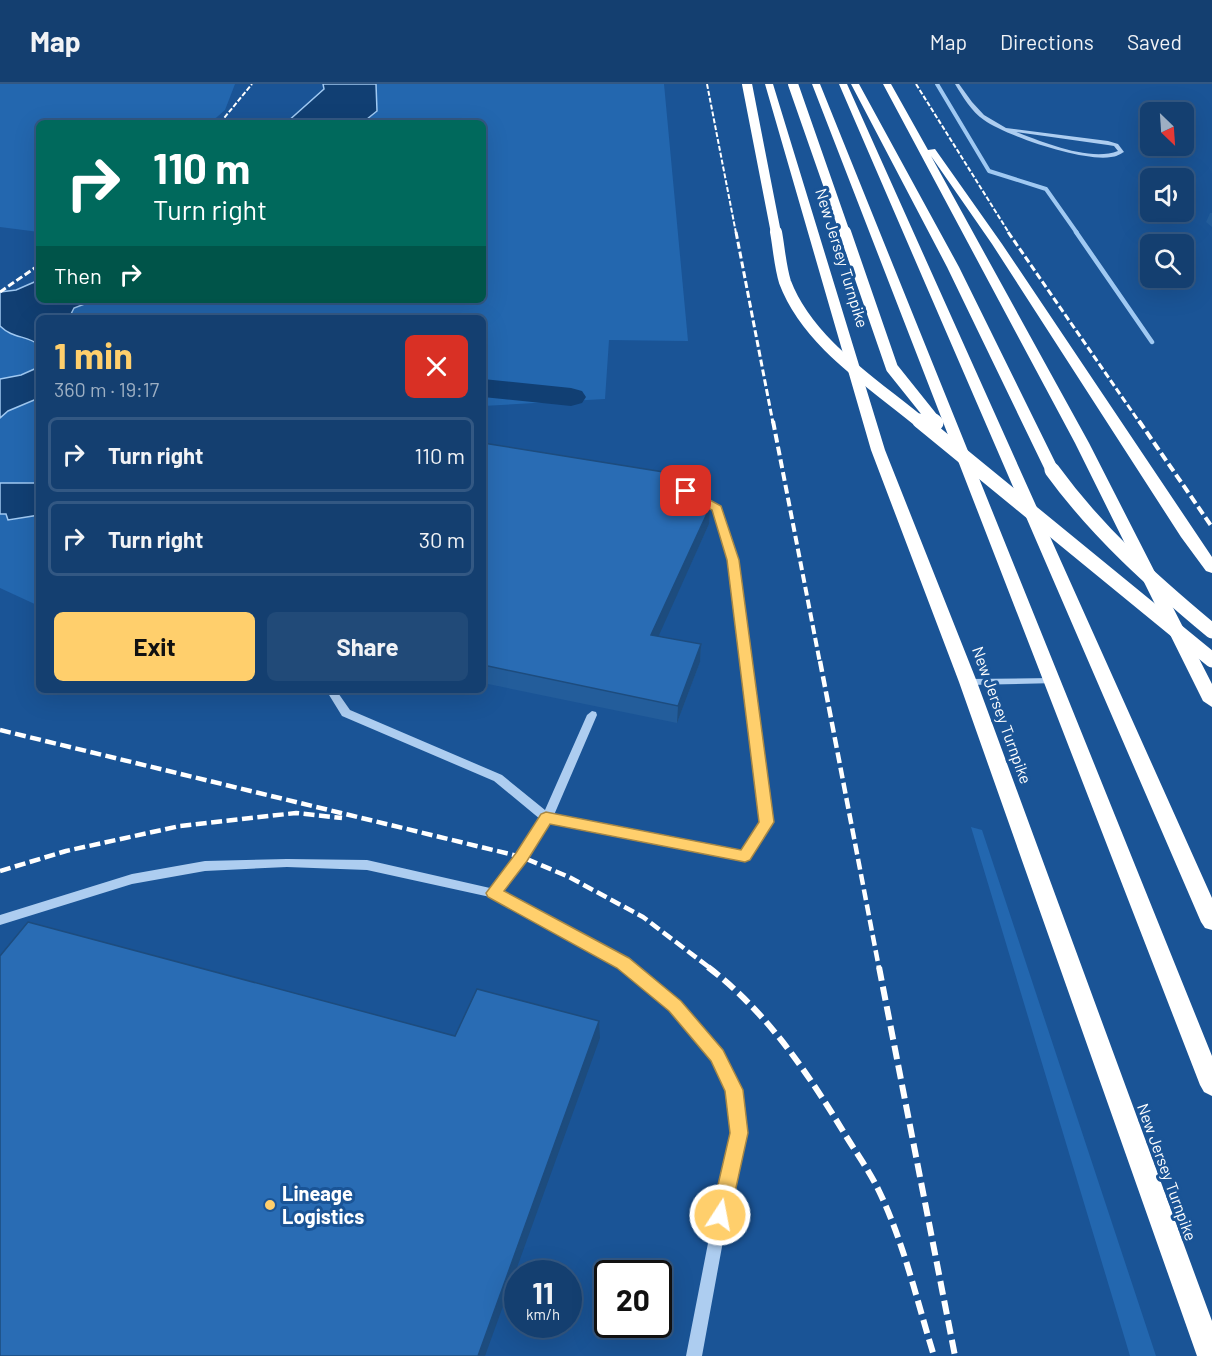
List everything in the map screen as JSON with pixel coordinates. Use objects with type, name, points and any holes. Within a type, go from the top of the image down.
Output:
[{"type":"highway","points":[[747,84],[785,281],[803,317],[845,360],[1212,660]]},
{"type":"highway","name":"New Jersey Turnpike","points":[[769,84],[879,450],[968,682],[1211,1356]]},
{"type":"highway","points":[[793,84],[892,368],[930,417],[1004,489]]},
{"type":"highway","name":"New Jersey Turnpike","points":[[816,84],[1212,1085]]},
{"type":"highway","points":[[843,84],[865,117],[953,267],[1052,470],[1105,538],[1144,575],[1212,631]]},
{"type":"highway","points":[[855,84],[865,117],[1212,922]]},
{"type":"highway","points":[[887,84],[938,183],[1088,453],[1212,701]]},
{"type":"highway","points":[[905,117],[947,171],[997,244],[1189,537],[1212,568]]},
{"type":"lane","points":[[957,84],[974,109],[989,121],[1007,129],[1092,156],[1117,156],[1121,153],[1119,148],[1108,143],[1007,129]]},
{"type":"lane","points":[[333,693],[346,713],[498,778],[546,818],[745,856],[767,822],[733,560],[717,508],[680,487]]},
{"type":"lane","points":[[968,682],[1053,681]]},
{"type":"lane","points":[[493,893],[522,857],[546,818],[592,715]]},
{"type":"lane","points":[[0,920],[132,879],[205,866],[287,862],[367,865],[493,893],[623,963],[667,998],[717,1056],[734,1090],[739,1133],[724,1192],[694,1356]]},
{"type":"shaded area","points":[[0,84],[235,84],[225,110],[213,120],[36,120],[36,232],[0,227]]},
{"type":"shaded area","points":[[323,84],[376,84],[377,111],[366,120],[289,120],[324,89]]},
{"type":"shaded area","points":[[376,84],[664,84],[688,341],[609,340],[605,399],[486,406],[486,315],[45,315],[87,303],[486,303],[486,120],[366,120],[377,111]]},
{"type":"shaded area","points":[[36,281],[36,303],[87,303],[74,308],[70,315],[36,315],[36,343],[10,333],[0,326],[0,292],[16,290]]},
{"type":"shaded area","points":[[36,317],[36,605],[0,588],[0,326]]},
{"type":"shaded area","points":[[36,368],[36,399],[8,411],[0,418],[0,379],[21,375]]},
{"type":"shaded area","points":[[0,483],[36,483],[36,515],[8,520],[6,514],[0,514]]},
{"type":"shaded area","points":[[971,827],[982,830],[1156,1356],[1130,1356]]},
{"type":"building","points":[[486,443],[676,474],[710,507],[651,635],[701,644],[678,706],[486,666]]},
{"type":"building","name":"Lineage Logistics","points":[[28,922],[455,1036],[477,989],[599,1021],[513,1260],[504,1260],[504,1284],[478,1356],[0,1356],[0,956]]},
{"type":"waterway","points":[[937,84],[989,171],[1046,189],[1077,233]]},
{"type":"waterway","points":[[1076,232],[1152,342]]},
{"type":"waterway","points":[[486,388],[571,397]]},
{"type":"railway","points":[[222,120],[252,84]]},
{"type":"railway","points":[[707,84],[736,233]]},
{"type":"railway","points":[[916,84],[1009,233]]},
{"type":"railway","points":[[736,232],[773,423]]},
{"type":"railway","points":[[1008,232],[1140,423]]},
{"type":"railway","points":[[0,292],[36,267]]},
{"type":"railway","points":[[773,421],[820,663]]},
{"type":"railway","points":[[1139,421],[1212,527]]},
{"type":"railway","points":[[820,661],[879,968]]},
{"type":"railway","points":[[0,730],[522,857],[569,877],[643,917],[710,968]]},
{"type":"railway","points":[[0,871],[66,851],[180,826],[296,813],[342,818]]},
{"type":"railway","points":[[708,967],[749,1004],[785,1045],[817,1089],[872,1177],[896,1231],[934,1356]]},
{"type":"railway","points":[[879,967],[955,1356]]},
{"type":"place","name":"Lineage Logistics","points":[[270,1205]]},
{"type":"route","points":[[686,491],[717,508],[733,560],[767,822],[745,856],[546,818],[522,857],[493,893],[560,927],[623,963],[675,1006],[717,1056],[734,1090],[739,1133],[720,1215]]}]
